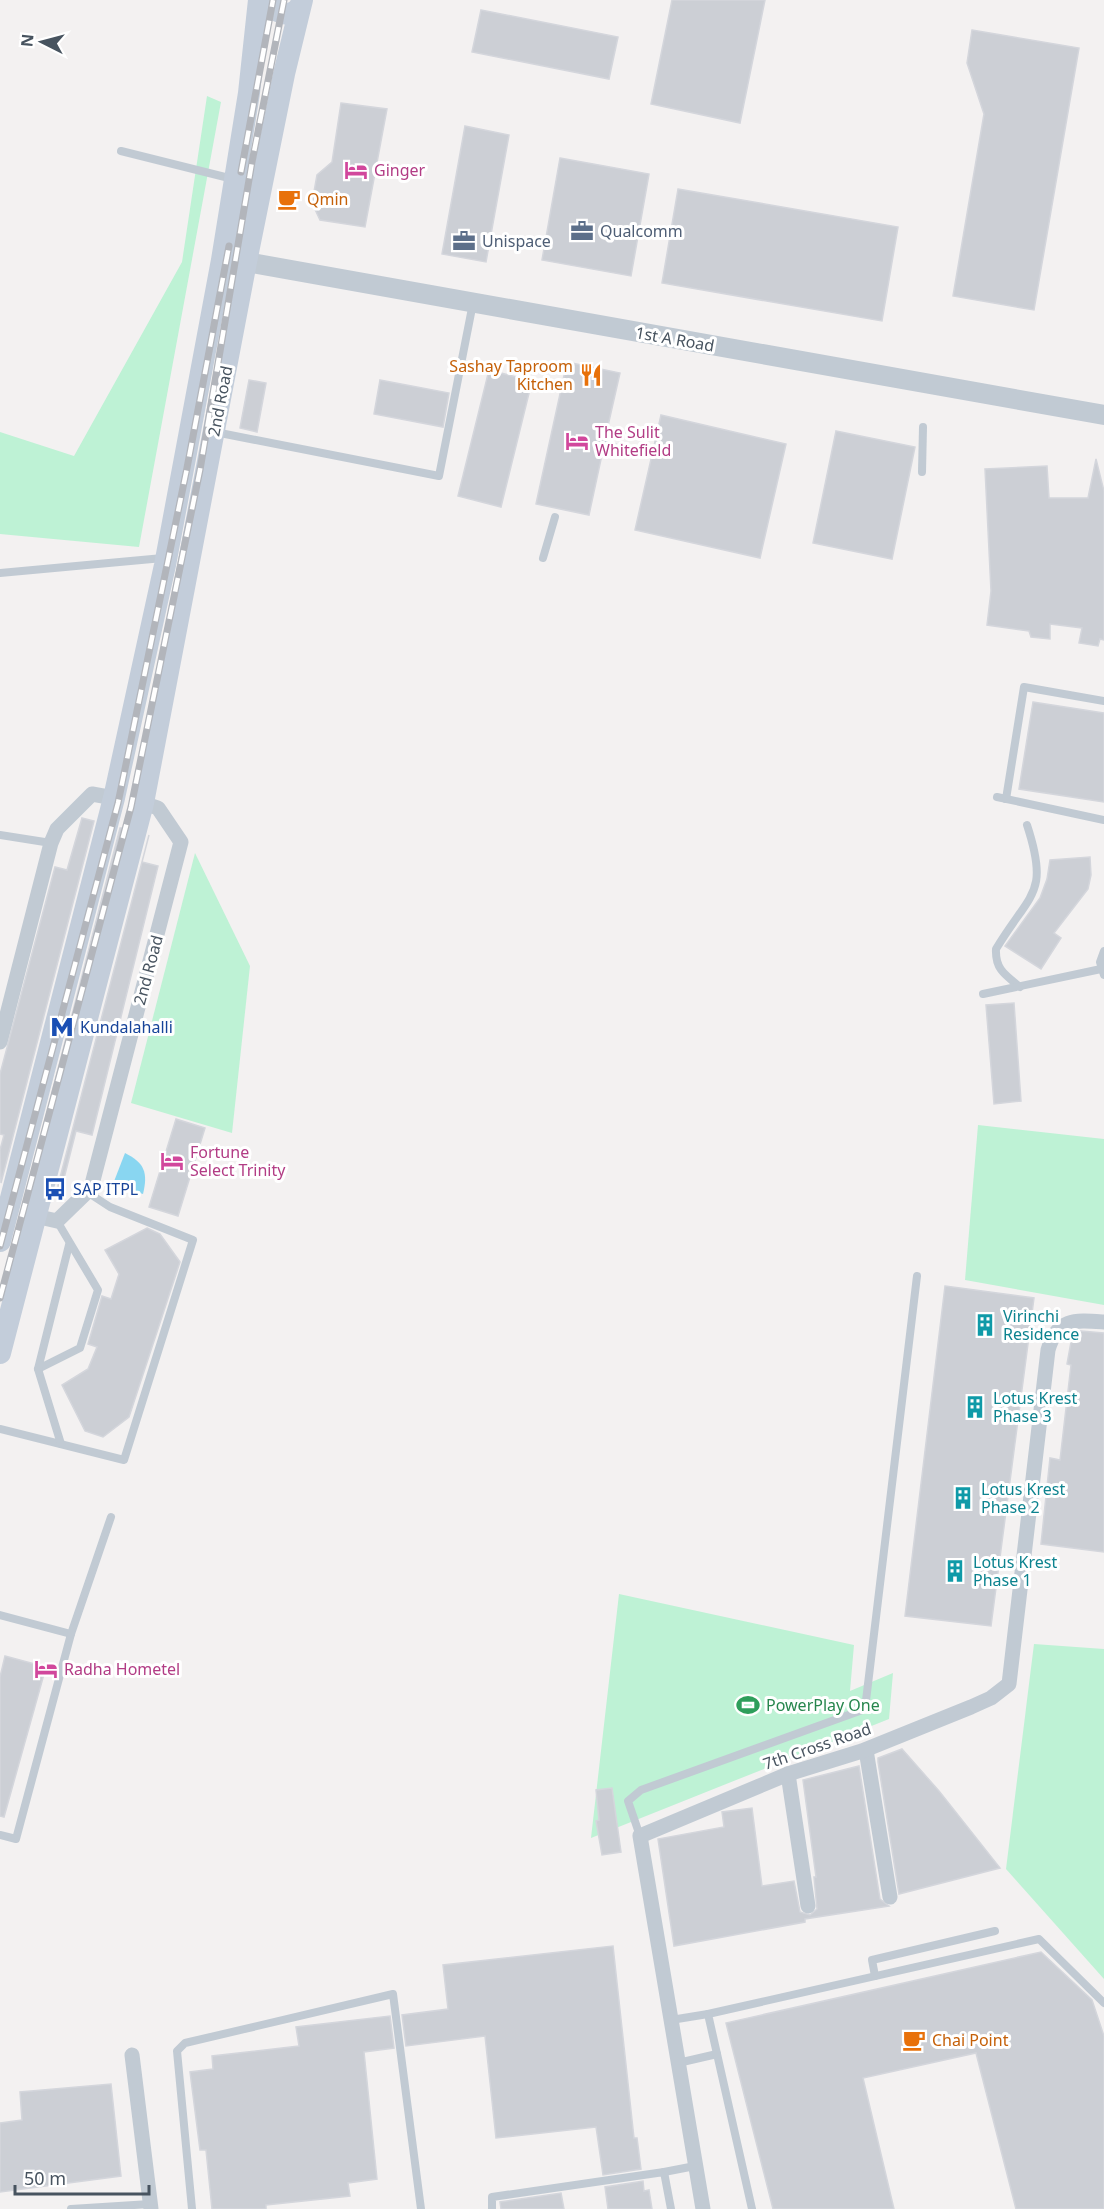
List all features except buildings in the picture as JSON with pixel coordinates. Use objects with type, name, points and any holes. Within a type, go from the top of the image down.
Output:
[{"type":"main road","name":"2nd Road","points":[[0,1239],[5,1205],[114,798],[167,558],[235,180],[259,0]]},
{"type":"main road","points":[[265,0],[276,10],[289,15],[294,14],[301,4]]},
{"type":"main road","name":"2nd Road","points":[[0,1353],[143,803],[246,262],[301,4]]},
{"type":"main road","points":[[255,34],[266,24],[275,23],[285,24],[294,31]]},
{"type":"street","name":"1st A Road","points":[[246,262],[1104,415]]},
{"type":"street","points":[[0,1042],[51,843],[57,829],[92,794],[114,798]]},
{"type":"street","name":"2nd Road","points":[[57,1221],[91,1188],[181,842],[158,808],[143,803]]},
{"type":"street","points":[[35,1216],[57,1221]]},
{"type":"street","name":"7th Cross Road","points":[[640,1836],[788,1774],[866,1750],[971,1707],[991,1698],[1009,1684],[1048,1350],[1051,1339],[1065,1324],[1075,1320],[1104,1322]]},
{"type":"street","points":[[866,1750],[891,1897]]},
{"type":"street","points":[[788,1774],[808,1906]]},
{"type":"street","points":[[640,1836],[703,2209]]},
{"type":"street","points":[[132,2055],[151,2207]]},
{"type":"lane","points":[[121,151],[235,180]]},
{"type":"lane","points":[[214,432],[439,476],[472,303]]},
{"type":"lane","points":[[922,472],[923,427]]},
{"type":"lane","points":[[543,558],[555,517]]},
{"type":"lane","points":[[0,573],[167,558]]},
{"type":"lane","points":[[1104,701],[1024,687],[1002,798],[1104,820]]},
{"type":"lane","points":[[1020,987],[999,969],[996,949],[1034,892],[1039,879],[1037,858],[1027,825]]},
{"type":"lane","points":[[0,835],[51,843]]},
{"type":"lane","points":[[983,994],[1102,972],[1100,962],[1104,951]]},
{"type":"lane","points":[[0,1429],[124,1460],[193,1240],[110,1208],[87,1192]]},
{"type":"lane","points":[[38,1369],[80,1348],[98,1290],[69,1245],[57,1221]]},
{"type":"lane","points":[[61,1444],[38,1369],[69,1245]]},
{"type":"lane","points":[[640,1836],[628,1801],[641,1790],[865,1709],[917,1276]]},
{"type":"lane","points":[[0,1835],[16,1839],[71,1634],[111,1517]]},
{"type":"lane","points":[[0,1615],[71,1634]]},
{"type":"lane","points":[[875,1976],[872,1960],[995,1931]]},
{"type":"lane","points":[[671,2020],[1039,1939],[1104,2003]]},
{"type":"lane","points":[[192,2209],[177,2050],[185,2043],[393,1994],[421,2209]]},
{"type":"lane","points":[[708,2013],[752,2209]]},
{"type":"lane","points":[[678,2063],[717,2054]]},
{"type":"lane","points":[[492,2209],[492,2197],[696,2166]]},
{"type":"lane","points":[[664,2172],[671,2209]]},
{"type":"lane","points":[[70,2209],[151,2207]]},
{"type":"green space","points":[[207,96],[221,102],[139,547],[0,534],[0,432],[74,456],[182,262]]},
{"type":"green space","points":[[195,853],[250,966],[232,1133],[131,1103]]},
{"type":"green space","points":[[978,1125],[1104,1139],[1104,1305],[965,1280]]},
{"type":"green space","name":"PowerPlay One","points":[[619,1594],[854,1645],[850,1691],[893,1673],[889,1719],[591,1838]]},
{"type":"green space","points":[[1034,1644],[1104,1649],[1104,1979],[1006,1869]]},
{"type":"water","points":[[125,1153],[137,1161],[143,1169],[145,1180],[143,1194],[113,1184]]},
{"type":"railway","points":[[241,172],[273,0]]},
{"type":"railway","points":[[0,1298],[131,807],[200,470],[252,162],[284,0]]},
{"type":"railway","points":[[0,1246],[118,803],[187,468],[229,246]]},
{"type":"place","name":"Ginger","points":[[356,170]]},
{"type":"place","name":"Qmin","points":[[289,199]]},
{"type":"place","name":"Qualcomm","points":[[582,231]]},
{"type":"place","name":"Unispace","points":[[464,241]]},
{"type":"place","name":"Sashay Taproom Kitchen","points":[[591,375]]},
{"type":"place","name":"The Sulit Whitefield","points":[[577,441]]},
{"type":"place","name":"Kundalahalli","points":[[62,1027]]},
{"type":"place","name":"Fortune Select Trinity","points":[[172,1161]]},
{"type":"place","name":"SAP ITPL","points":[[55,1189]]},
{"type":"place","name":"Virinchi Residence","points":[[985,1325]]},
{"type":"place","name":"Lotus Krest Phase 3","points":[[975,1407]]},
{"type":"place","name":"Lotus Krest Phase 2","points":[[963,1498]]},
{"type":"place","name":"Lotus Krest Phase 1","points":[[955,1571]]},
{"type":"place","name":"Radha Hometel","points":[[46,1669]]},
{"type":"place","name":"PowerPlay One","points":[[748,1705]]},
{"type":"place","name":"Chai Point","points":[[914,2040]]}]
